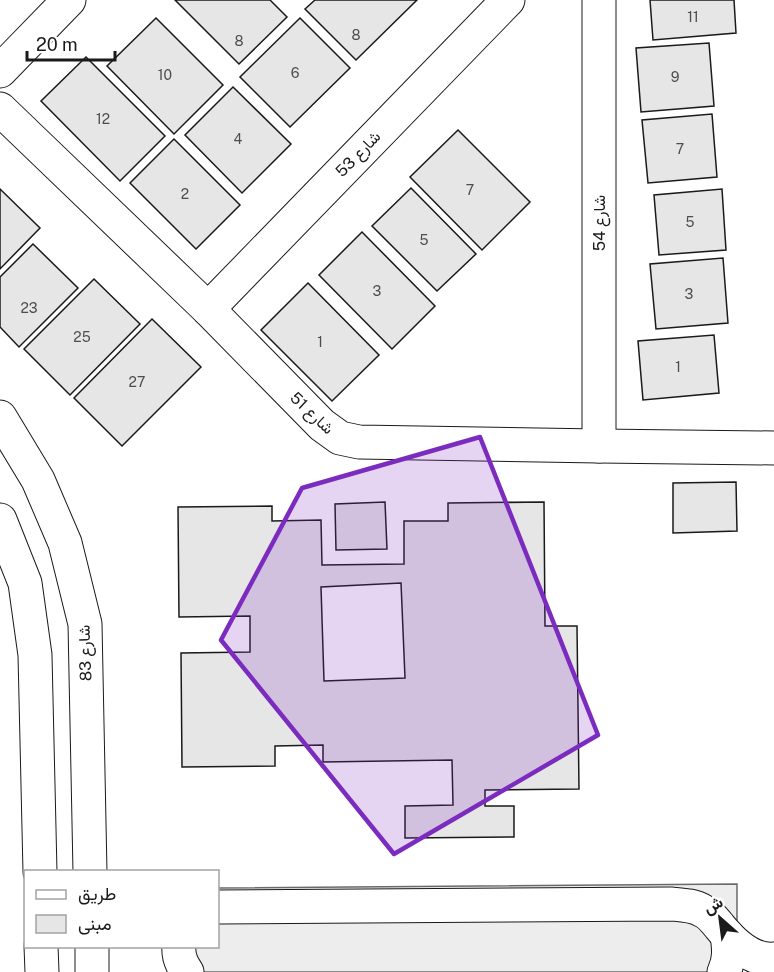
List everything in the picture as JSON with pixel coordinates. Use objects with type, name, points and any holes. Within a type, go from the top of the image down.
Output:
[{"type":"street","points":[[0,71],[69,0]]},
{"type":"street","name":"شارع 53","points":[[208,309],[508,0]]},
{"type":"street","name":"شارع 54","points":[[599,0],[599,446]]},
{"type":"street","name":"شارع 51","points":[[0,109],[208,309],[322,425],[340,438],[359,442],[774,448]]},
{"type":"street","name":"شارع 83","points":[[0,417],[38,480],[65,543],[85,624],[92,869]]},
{"type":"street","points":[[0,520],[25,583],[35,654],[40,870]]},
{"type":"street","points":[[219,907],[692,905],[706,912],[743,950],[755,957],[774,960]]},
{"type":"street","points":[[724,972],[729,952],[727,935]]},
{"type":"street","points":[[41,948],[42,972]]},
{"type":"street","points":[[92,948],[92,972]]},
{"type":"street","points":[[179,948],[183,967],[187,972]]},
{"type":"highlighted area","points":[[480,437],[598,735],[394,854],[221,640],[302,488]]},
{"type":"shaded area","points":[[737,884],[737,972],[184,972],[184,948],[219,948],[219,888]]},
{"type":"building","points":[[175,0],[270,0],[287,17],[239,64]]},
{"type":"building","points":[[315,0],[417,0],[356,60],[305,9]]},
{"type":"building","points":[[650,0],[734,0],[736,33],[653,40]]},
{"type":"building","points":[[156,18],[223,85],[174,134],[107,66]]},
{"type":"building","points":[[300,18],[350,68],[290,127],[240,77]]},
{"type":"building","points":[[709,43],[714,106],[641,112],[636,48]]},
{"type":"building","points":[[86,57],[165,136],[120,181],[41,101]]},
{"type":"building","points":[[233,87],[291,144],[242,193],[185,135]]},
{"type":"building","points":[[712,114],[717,177],[648,183],[642,120]]},
{"type":"building","points":[[458,130],[530,202],[482,250],[410,177]]},
{"type":"building","points":[[174,139],[240,205],[196,249],[130,183]]},
{"type":"building","points":[[411,188],[476,254],[437,291],[372,226]]},
{"type":"building","points":[[0,189],[40,228],[0,269]]},
{"type":"building","points":[[722,189],[726,250],[659,255],[654,195]]},
{"type":"building","points":[[362,232],[435,306],[392,349],[319,275]]},
{"type":"building","points":[[33,244],[78,288],[19,347],[0,327],[0,277]]},
{"type":"building","points":[[723,258],[728,323],[656,329],[650,264]]},
{"type":"building","points":[[94,279],[140,324],[70,395],[24,349]]},
{"type":"building","points":[[308,283],[379,355],[332,401],[261,330]]},
{"type":"building","points":[[152,319],[201,367],[122,446],[74,398]]},
{"type":"building","points":[[714,335],[719,393],[643,400],[638,341]]},
{"type":"building","points":[[736,482],[737,531],[673,533],[673,483]]},
{"type":"building","points":[[385,502],[387,549],[336,550],[335,504]]},
{"type":"building","points":[[544,502],[545,626],[577,626],[579,789],[485,790],[485,806],[514,806],[514,837],[405,838],[405,806],[453,805],[452,760],[323,762],[323,745],[275,746],[275,766],[182,767],[181,653],[250,652],[250,616],[179,617],[178,507],[272,506],[272,521],[321,520],[322,565],[404,564],[404,521],[448,521],[448,503]],"holes":[[[401,583],[405,678],[324,681],[321,587]]]}]
